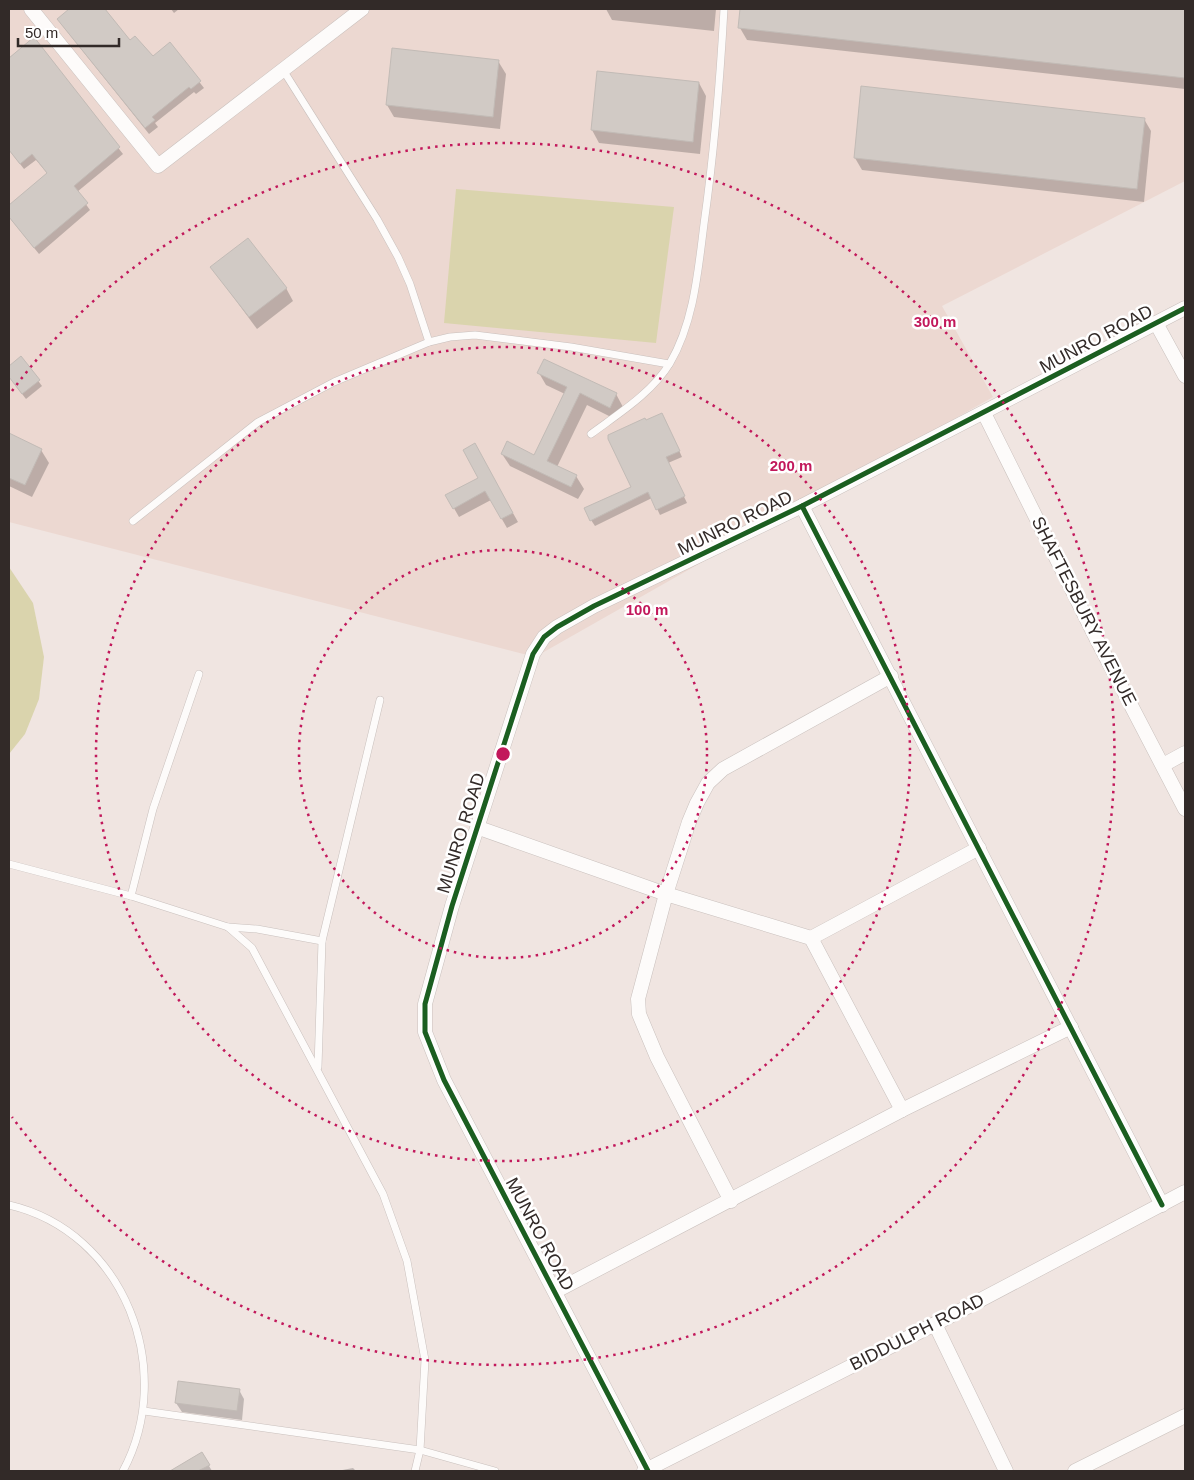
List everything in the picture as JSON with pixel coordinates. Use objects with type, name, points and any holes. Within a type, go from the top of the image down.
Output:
[{"type":"street","points":[[31,9],[158,166],[362,9]]},
{"type":"street","name":"MUNRO ROAD","points":[[646,1471],[556,1291],[505,1199],[444,1080],[424,1032],[425,1004],[452,906],[479,828],[533,654],[544,637],[557,627],[594,606],[802,506],[1185,308]]},
{"type":"street","points":[[1156,323],[1185,376]]},
{"type":"street","name":"SHAFTESBURY AVENUE","points":[[984,413],[1185,809]]},
{"type":"street","points":[[802,506],[1162,1204]]},
{"type":"street","points":[[731,1201],[661,1065],[639,1014],[640,986],[666,894],[697,802],[708,784],[723,769],[891,676]]},
{"type":"street","points":[[1163,765],[1185,753]]},
{"type":"street","points":[[479,828],[666,894],[811,938],[979,848]]},
{"type":"street","points":[[811,938],[902,1110]]},
{"type":"street","points":[[556,1291],[902,1110],[1071,1027]]},
{"type":"street","name":"BIDDULPH ROAD","points":[[646,1471],[935,1324],[1185,1192]]},
{"type":"street","points":[[935,1324],[1006,1471]]},
{"type":"street","points":[[1075,1471],[1185,1416]]},
{"type":"lane","points":[[591,434],[631,405],[669,364],[686,325],[697,280],[712,161],[724,9]]},
{"type":"lane","points":[[284,70],[377,219],[398,257],[410,284],[429,342]]},
{"type":"lane","points":[[133,521],[258,422],[334,382],[429,342],[456,336],[475,335],[571,347],[669,364]]},
{"type":"lane","points":[[131,896],[153,809],[199,674]]},
{"type":"lane","points":[[318,1070],[322,942],[380,700]]},
{"type":"lane","points":[[9,864],[131,896],[228,927],[257,929],[322,942]]},
{"type":"lane","points":[[228,927],[252,948],[318,1070],[383,1194],[407,1261],[425,1360],[420,1450],[415,1471]]},
{"type":"lane","points":[[9,1205],[42,1217],[67,1232],[90,1251],[109,1273],[125,1298],[136,1325],[144,1353],[146,1382],[144,1411],[133,1452],[123,1471]]},
{"type":"lane","points":[[144,1411],[420,1450],[495,1471]]},
{"type":"shaded area","points":[[9,9],[1185,9],[1185,181],[942,306],[993,397],[535,657],[9,522]]},
{"type":"shaded area","points":[[456,189],[674,207],[656,343],[444,323]]},
{"type":"shaded area","points":[[9,567],[33,603],[44,657],[39,699],[25,734],[9,754]]},
{"type":"building","points":[[69,9],[105,9],[130,40],[135,36],[153,56],[170,42],[201,81],[191,89],[189,87],[152,117],[155,120],[145,128],[57,19]]},
{"type":"building","points":[[740,9],[1185,9],[1185,78],[738,28]]},
{"type":"building","points":[[34,37],[120,147],[74,186],[88,203],[34,248],[9,217],[9,205],[47,173],[32,154],[20,164],[9,150],[9,58]]},
{"type":"building","points":[[392,48],[499,60],[493,117],[386,105]]},
{"type":"building","points":[[597,71],[699,82],[693,142],[591,130]]},
{"type":"building","points":[[861,86],[1145,118],[1137,189],[854,158]]},
{"type":"building","points":[[248,238],[287,288],[249,317],[210,267]]},
{"type":"building","points":[[21,356],[40,380],[22,394],[9,377],[9,366]]},
{"type":"building","points":[[544,359],[617,393],[610,408],[580,393],[547,461],[577,475],[571,487],[501,454],[507,441],[534,455],[567,387],[537,373]]},
{"type":"building","points":[[662,413],[680,451],[666,457],[685,496],[656,510],[648,492],[590,521],[584,508],[631,487],[608,439],[608,435],[645,418],[646,420]]},
{"type":"building","points":[[9,433],[42,449],[25,485],[9,478]]},
{"type":"building","points":[[475,443],[513,513],[501,519],[485,491],[453,509],[445,495],[478,478],[463,450]]},
{"type":"building","points":[[178,1381],[240,1389],[237,1411],[175,1403]]},
{"type":"building","points":[[202,1452],[210,1465],[198,1471],[170,1471]]},
{"type":"cycle path","points":[[648,1471],[444,1080],[425,1032],[425,1004],[452,906],[533,654],[544,637],[557,627],[594,606],[802,506],[1185,308]]},
{"type":"cycle path","points":[[802,506],[1162,1205]]}]
